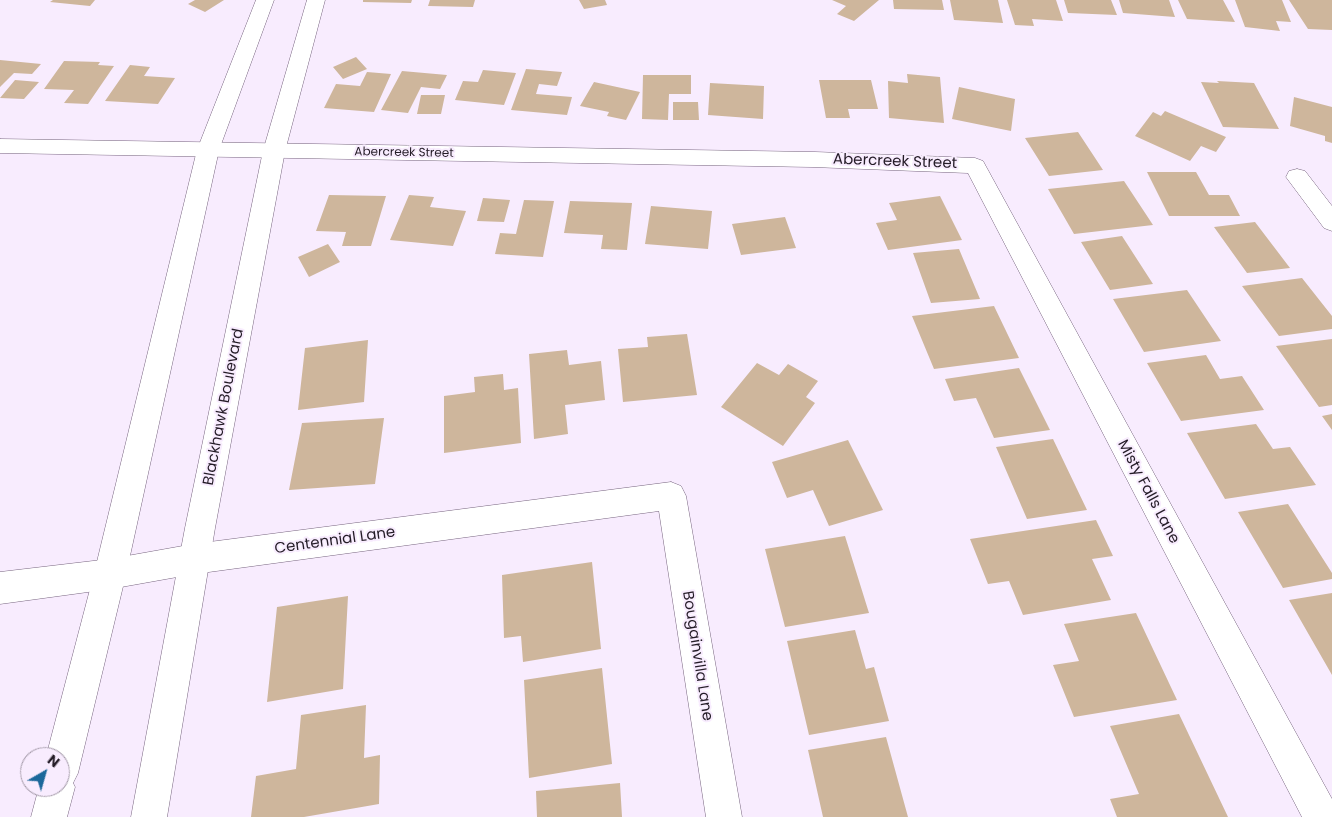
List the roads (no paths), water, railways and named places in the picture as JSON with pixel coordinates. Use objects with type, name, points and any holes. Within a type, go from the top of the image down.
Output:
[{"type":"street","points":[[67,747],[110,574],[208,150],[264,0]]},
{"type":"street","name":"Blackhawk Boulevard","points":[[149,817],[194,559],[274,151],[316,0]]},
{"type":"street","name":"Abercreek Street","points":[[0,146],[812,160],[975,166]]},
{"type":"street","name":"Misty Falls Lane","points":[[975,166],[1322,817]]},
{"type":"street","points":[[1297,176],[1332,222]]},
{"type":"street","name":"Centennial Lane","points":[[0,588],[110,574],[194,559],[671,496]]},
{"type":"street","name":"Bougainvilla Lane","points":[[671,496],[724,817]]},
{"type":"street","points":[[49,817],[54,797]]}]
